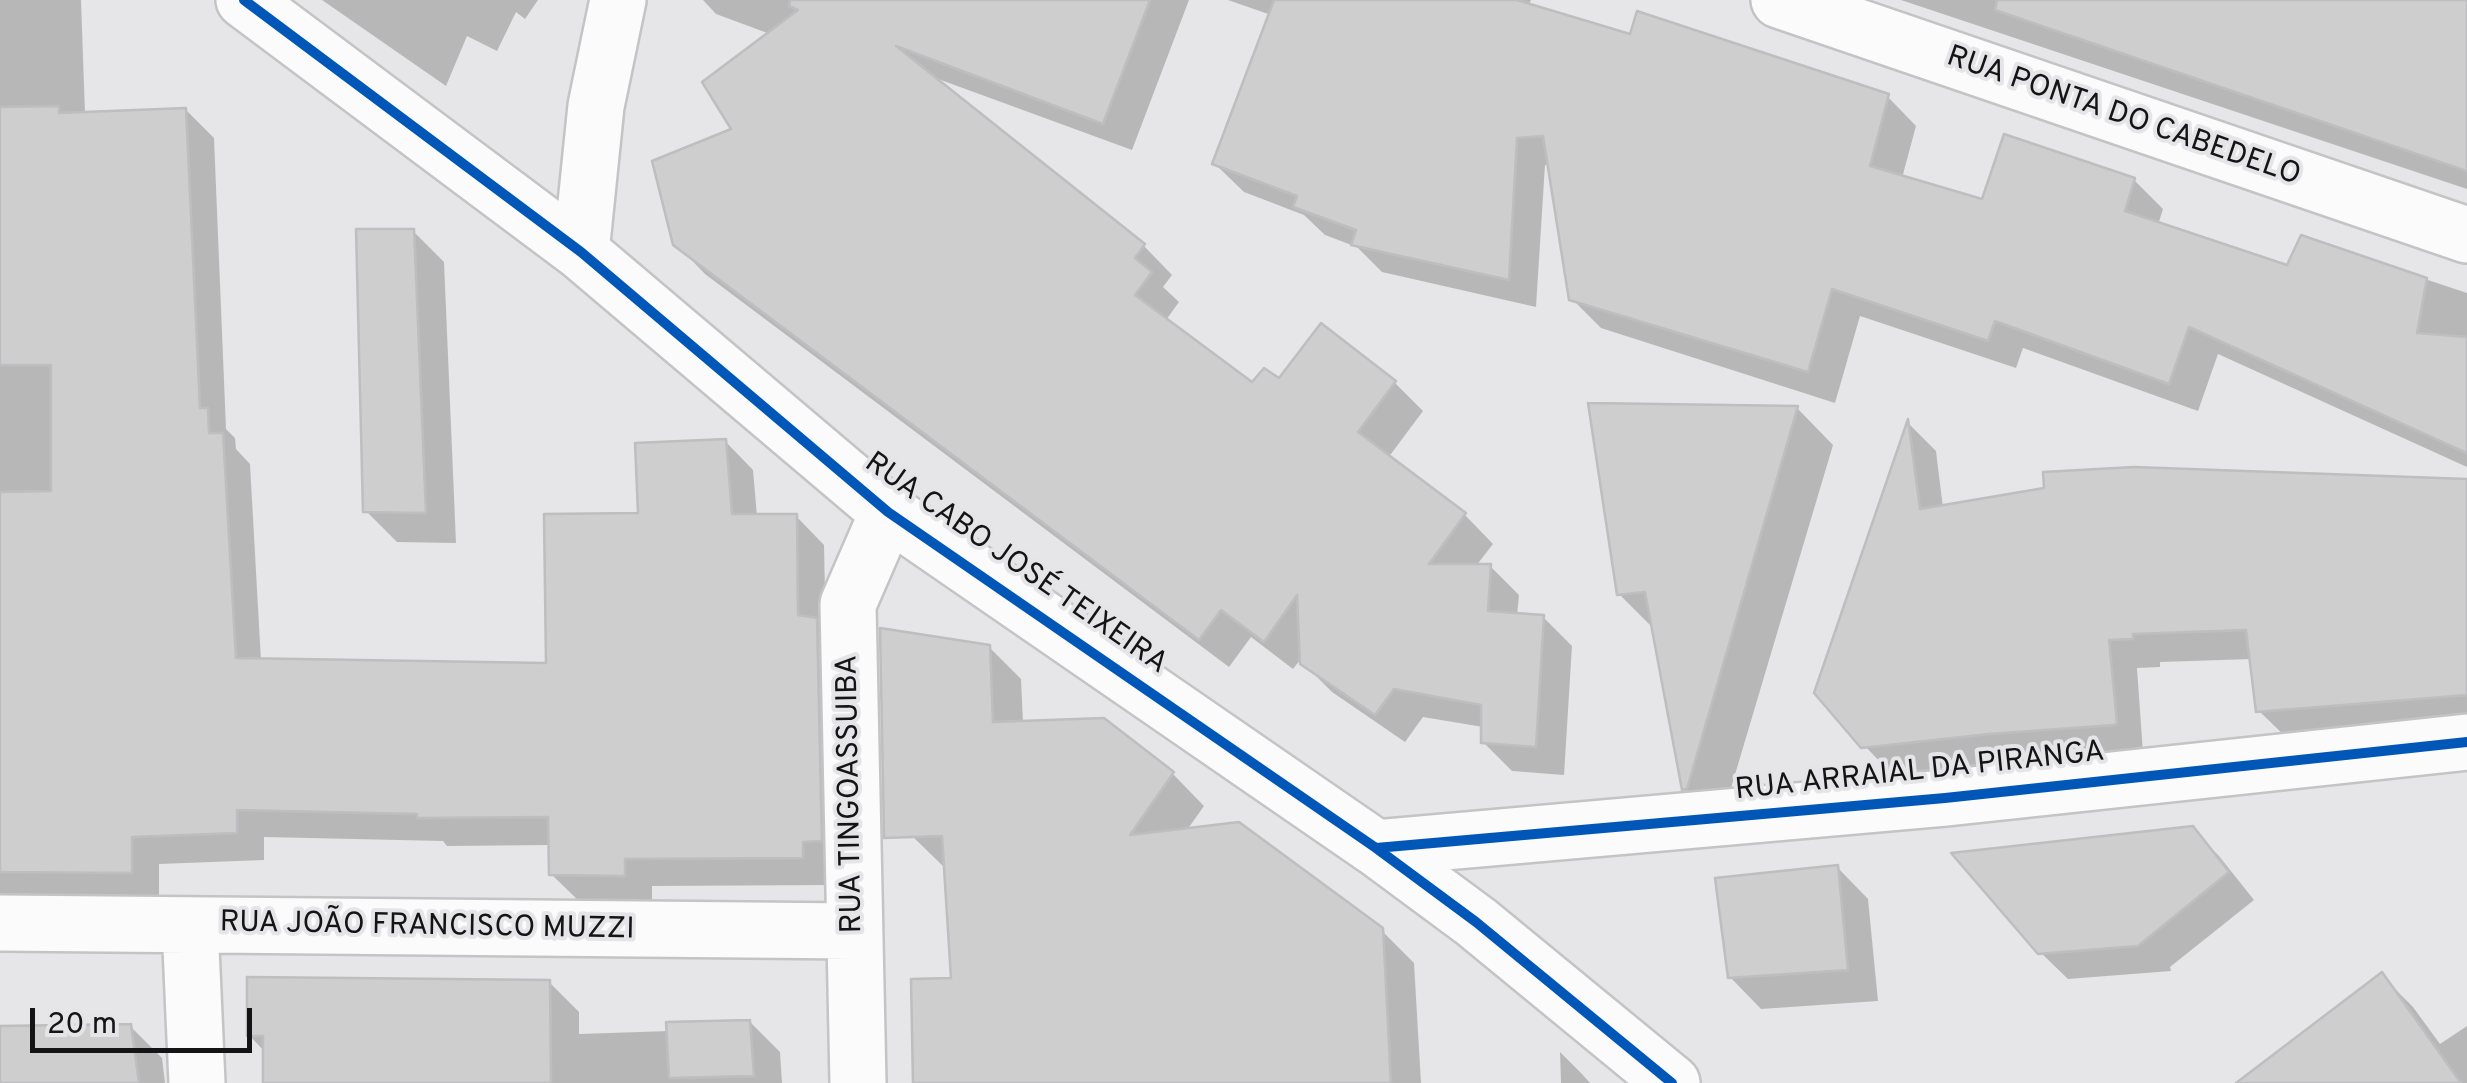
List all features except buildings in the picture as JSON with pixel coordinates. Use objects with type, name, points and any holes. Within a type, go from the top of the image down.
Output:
[{"type":"street","name":"RUA CABO JOSÉ TEIXEIRA","points":[[244,0],[581,252],[888,512],[1376,848],[1476,922],[1672,1083]]},
{"type":"street","points":[[581,252],[596,106],[618,0]]},
{"type":"street","name":"RUA PONTA DO CABEDELO","points":[[1780,0],[2467,235]]},
{"type":"street","name":"RUA TINGOASSUIBA","points":[[858,1083],[848,604],[888,512]]},
{"type":"street","name":"RUA ARRAIAL DA PIRANGA","points":[[1376,848],[1945,798],[2467,742]]},
{"type":"street","name":"RUA JOÃO FRANCISCO MUZZI","points":[[0,924],[854,930]]},
{"type":"street","points":[[190,926],[197,1083]]},
{"type":"cycle path","points":[[244,0],[581,252],[888,512],[1376,848],[1476,922],[1672,1083]]},
{"type":"cycle path","points":[[1376,848],[1945,798],[2467,742]]}]
